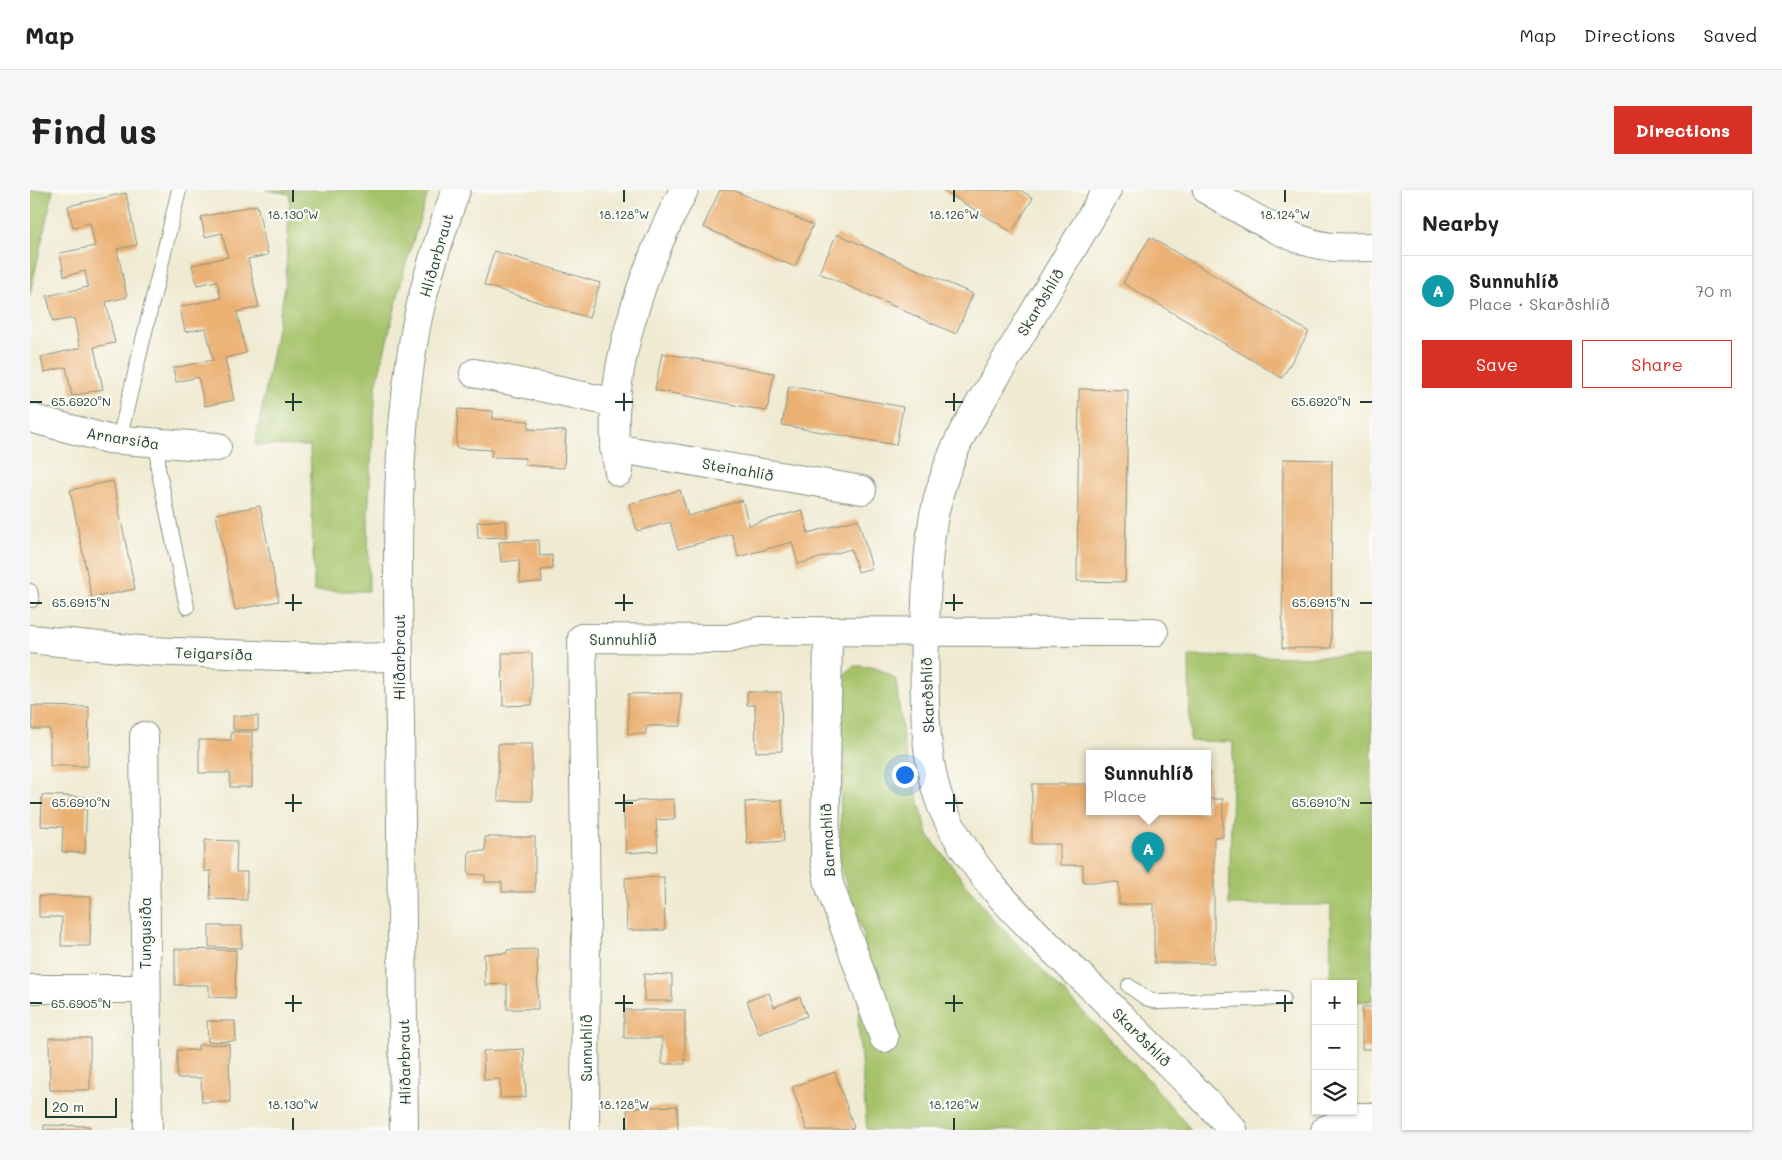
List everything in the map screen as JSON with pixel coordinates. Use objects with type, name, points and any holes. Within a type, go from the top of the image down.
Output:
[{"type":"street","name":"Hlíðarbraut","points":[[404,1130],[399,658],[401,459],[406,392],[416,326],[427,279],[456,190]]},
{"type":"street","name":"Steinahlíð","points":[[684,190],[673,210],[638,301],[620,371],[616,403],[616,460],[862,490]]},
{"type":"street","name":"Skarðshlíð","points":[[1107,190],[950,458],[939,488],[928,544],[925,633],[927,722],[931,769],[941,806],[961,845],[991,884],[1031,928],[1233,1130]]},
{"type":"street","points":[[1207,190],[1276,227],[1312,242],[1333,247],[1372,247]]},
{"type":"street","points":[[474,373],[616,403]]},
{"type":"street","name":"Arnarsíða","points":[[30,418],[120,440],[217,447]]},
{"type":"street","name":"Sunnuhlíð","points":[[585,1130],[586,912],[582,638],[727,639],[759,631],[925,633],[1154,632]]},
{"type":"street","name":"Barmahlíð","points":[[828,632],[825,860],[829,884],[884,1038]]},
{"type":"street","name":"Teigarsíða","points":[[30,639],[149,651],[333,658],[399,658]]},
{"type":"street","name":"Tungusíða","points":[[144,736],[148,1130]]},
{"type":"street","points":[[30,989],[146,989]]},
{"type":"street","points":[[1324,1130],[1355,1117],[1372,1117]]},
{"type":"lane","points":[[120,440],[179,190]]},
{"type":"lane","points":[[158,443],[158,468],[187,607]]},
{"type":"lane","points":[[1129,986],[1146,998],[1159,1002],[1283,998]]},
{"type":"green space","points":[[30,190],[53,190],[30,295]]},
{"type":"green space","points":[[266,190],[429,190],[405,267],[376,386],[368,515],[369,591],[314,591],[310,446],[255,445],[285,286],[290,194]]},
{"type":"green space","points":[[1189,656],[1372,657],[1372,1001],[1357,1002],[1357,980],[1330,980],[1331,905],[1229,905],[1233,742],[1190,741]]},
{"type":"green space","points":[[854,666],[876,668],[896,680],[904,747],[928,835],[992,918],[1148,1079],[1191,1130],[867,1130],[858,1024],[864,936],[840,867],[842,693],[845,674]]},
{"type":"building","points":[[720,190],[733,190],[813,225],[795,267],[703,227]]},
{"type":"building","points":[[942,190],[1020,190],[1033,198],[1012,232]]},
{"type":"building","points":[[126,193],[137,245],[117,249],[127,297],[106,302],[115,343],[94,347],[103,389],[72,396],[66,367],[44,372],[41,357],[80,348],[74,318],[53,322],[47,296],[88,287],[85,271],[64,276],[60,253],[95,246],[90,223],[73,227],[68,206]]},
{"type":"building","points":[[257,205],[268,255],[248,259],[259,307],[237,312],[246,353],[225,358],[234,400],[205,406],[198,377],[176,382],[173,368],[213,360],[206,328],[185,332],[180,307],[221,298],[217,281],[197,285],[192,265],[228,257],[222,233],[205,237],[201,217]]},
{"type":"building","points":[[837,234],[973,294],[956,334],[819,273]]},
{"type":"building","points":[[1150,237],[1309,332],[1282,378],[1123,283]]},
{"type":"building","points":[[494,251],[600,283],[589,318],[484,285]]},
{"type":"building","points":[[662,353],[774,373],[767,411],[655,390]]},
{"type":"building","points":[[789,386],[903,407],[896,445],[782,425]]},
{"type":"building","points":[[1079,389],[1128,390],[1125,582],[1077,581]]},
{"type":"building","points":[[458,409],[493,411],[493,419],[529,421],[528,429],[566,431],[564,468],[525,465],[525,458],[491,457],[492,450],[456,448]]},
{"type":"building","points":[[1283,459],[1332,460],[1331,648],[1282,648]]},
{"type":"building","points":[[113,481],[135,589],[92,598],[70,490]]},
{"type":"building","points":[[680,490],[688,516],[742,500],[749,525],[802,510],[808,533],[858,519],[872,568],[858,572],[851,549],[798,564],[792,542],[738,557],[732,534],[678,549],[670,522],[637,531],[629,504]]},
{"type":"building","points":[[260,506],[279,601],[235,610],[216,514]]},
{"type":"building","points":[[506,520],[507,537],[478,538],[477,522]]},
{"type":"building","points":[[539,540],[540,556],[552,555],[553,569],[541,570],[542,582],[520,583],[519,560],[501,562],[499,542]]},
{"type":"building","points":[[502,653],[532,653],[532,705],[503,706]]},
{"type":"building","points":[[747,692],[781,692],[782,751],[756,752],[755,705],[747,705]]},
{"type":"building","points":[[681,693],[681,726],[646,726],[646,734],[628,734],[628,694]]},
{"type":"building","points":[[32,706],[89,707],[88,766],[50,766],[50,729],[32,729]]},
{"type":"building","points":[[233,716],[258,716],[258,730],[233,730]]},
{"type":"building","points":[[231,732],[252,732],[252,787],[230,787],[230,773],[199,773],[199,740],[231,740]]},
{"type":"building","points":[[498,744],[532,744],[532,801],[498,801]]},
{"type":"building","points":[[1032,784],[1086,784],[1086,815],[1211,815],[1211,799],[1223,799],[1223,837],[1214,837],[1214,963],[1154,963],[1154,904],[1119,904],[1119,882],[1083,882],[1083,865],[1060,865],[1060,844],[1032,844]]},
{"type":"building","points":[[42,795],[87,797],[85,853],[62,852],[63,827],[41,826]]},
{"type":"building","points":[[674,799],[675,819],[656,820],[658,851],[626,853],[623,802]]},
{"type":"building","points":[[782,800],[784,841],[747,844],[745,802]]},
{"type":"building","points":[[485,837],[535,837],[535,892],[502,892],[502,882],[485,882],[485,875],[468,874],[469,851],[485,851]]},
{"type":"building","points":[[205,840],[237,841],[236,872],[247,872],[247,900],[210,899],[211,871],[204,871]]},
{"type":"building","points":[[664,877],[665,930],[627,930],[625,878]]},
{"type":"building","points":[[39,896],[91,897],[90,946],[61,946],[62,917],[39,917]]},
{"type":"building","points":[[209,926],[242,926],[242,948],[209,947]]},
{"type":"building","points":[[175,949],[236,950],[235,998],[209,997],[209,985],[175,985]]},
{"type":"building","points":[[537,949],[538,1009],[507,1009],[507,984],[485,985],[484,954],[507,953],[507,950]]},
{"type":"building","points":[[644,974],[672,975],[672,1001],[644,1001]]},
{"type":"building","points":[[769,993],[774,1007],[800,997],[807,1016],[759,1034],[747,1001]]},
{"type":"building","points":[[1362,1007],[1372,1007],[1372,1049],[1362,1049]]},
{"type":"building","points":[[624,1010],[685,1010],[685,1064],[662,1064],[662,1038],[624,1038]]},
{"type":"building","points":[[207,1021],[235,1021],[236,1041],[208,1042]]},
{"type":"building","points":[[49,1038],[90,1038],[90,1090],[50,1090]]},
{"type":"building","points":[[229,1044],[230,1102],[202,1102],[201,1078],[177,1078],[177,1050],[198,1050],[198,1045]]},
{"type":"building","points":[[524,1049],[526,1097],[500,1098],[500,1079],[484,1080],[483,1051]]},
{"type":"building","points":[[835,1072],[854,1128],[847,1130],[807,1130],[792,1087]]},
{"type":"building","points":[[677,1106],[678,1130],[628,1130],[627,1108]]},
{"type":"building","points":[[44,1125],[89,1126],[89,1130],[44,1130]]},
{"type":"place","name":"Sunnuhlíð","points":[[1148,873]]}]
